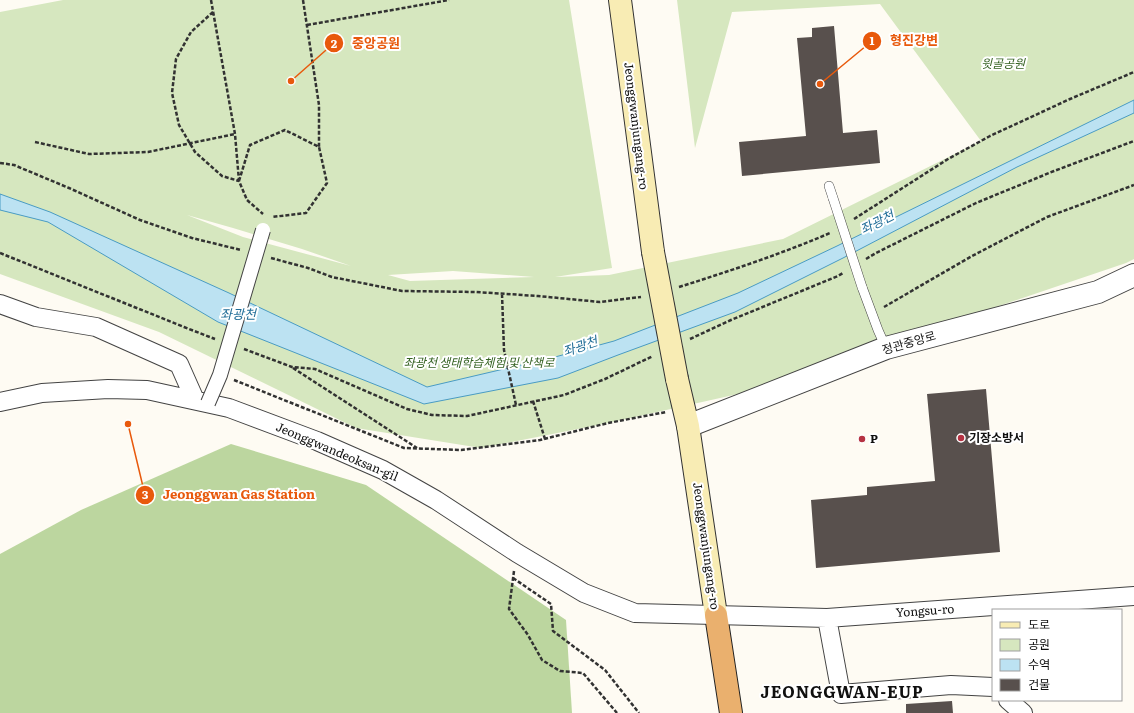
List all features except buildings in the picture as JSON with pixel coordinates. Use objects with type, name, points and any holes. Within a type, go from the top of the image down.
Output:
[{"type":"highway","name":"Jeonggwanjungang-ro","points":[[716,615],[731,713]]},
{"type":"main road","name":"Jeonggwanjungang-ro","points":[[620,0],[653,252],[677,379],[686,418],[716,615]]},
{"type":"street","points":[[0,304],[36,317],[96,327],[179,364],[202,402],[220,375],[263,230]]},
{"type":"street","name":"정관중앙로","points":[[686,418],[886,348],[1098,292],[1134,275]]},
{"type":"street","name":"Jeonggwandeoksan-gil","points":[[0,402],[42,393],[108,389],[147,390],[228,408],[309,438],[383,470],[436,500],[517,553],[584,593],[635,613],[716,615]]},
{"type":"street","name":"Yongsu-ro","points":[[716,615],[827,618],[1134,596]]},
{"type":"street","points":[[827,618],[841,694],[951,686],[992,687]]},
{"type":"street","points":[[1009,701],[1023,713]]},
{"type":"lane","points":[[829,186],[862,287],[886,348]]},
{"type":"path","points":[[211,0],[235,134],[239,181],[247,200],[263,214]]},
{"type":"path","points":[[270,217],[306,212],[327,183],[319,147],[319,105],[303,0]]},
{"type":"path","points":[[307,25],[449,0]]},
{"type":"path","points":[[213,12],[191,32],[176,59],[172,93],[180,125],[194,152],[222,176],[239,181]]},
{"type":"path","points":[[849,222],[948,159],[981,141],[1070,99],[1134,72]]},
{"type":"path","points":[[239,181],[250,145],[285,130],[319,147]]},
{"type":"path","points":[[35,142],[90,154],[148,152],[235,134]]},
{"type":"path","points":[[864,261],[876,253],[976,203],[1054,171],[1134,141]]},
{"type":"path","points":[[0,163],[14,166],[69,188],[140,220],[192,238],[244,251]]},
{"type":"path","points":[[872,314],[972,256],[1047,217],[1134,184]]},
{"type":"path","points":[[676,288],[734,270],[799,247],[836,231]]},
{"type":"path","points":[[0,253],[220,340]]},
{"type":"path","points":[[266,256],[308,268],[332,277],[402,291],[476,292],[600,302],[647,296]]},
{"type":"path","points":[[689,340],[731,320],[844,273]]},
{"type":"path","points":[[502,294],[504,350],[516,405]]},
{"type":"path","points":[[241,348],[292,367],[417,448]]},
{"type":"path","points":[[292,367],[315,369],[407,409],[432,415],[467,416],[564,395],[605,379],[654,356]]},
{"type":"path","points":[[220,375],[404,448],[461,450],[545,439],[608,422],[686,418]]},
{"type":"path","points":[[533,401],[545,439]]},
{"type":"path","points":[[517,553],[509,609],[528,635],[542,660],[560,671],[583,673],[617,713]]},
{"type":"path","points":[[513,578],[551,604],[553,631],[604,670],[639,713]]},
{"type":"green space","points":[[63,0],[569,0],[612,268],[555,277],[609,275],[783,239],[981,141],[880,4],[732,12],[695,148],[677,0],[1134,0],[1134,259],[1126,263],[738,394],[608,423],[481,448],[356,428],[159,332],[0,274],[0,12]],"holes":[[[187,215],[302,249],[351,266],[243,237]],[[453,271],[534,277],[535,277],[410,281],[388,275]]]},
{"type":"green space","points":[[231,444],[366,485],[566,620],[572,713],[0,713],[0,554],[81,510]]},
{"type":"water","name":"좌광천","points":[[1134,100],[1134,113],[1017,167],[843,258],[735,312],[558,378],[424,404],[218,322],[48,222],[0,210],[0,194],[50,212],[229,293],[427,387],[555,357],[614,341],[738,293]]},
{"type":"place","name":"중앙공원","points":[[291,81]]},
{"type":"place","name":"형진강변","points":[[820,84]]},
{"type":"place","name":"Jeonggwan Gas Station","points":[[128,424]]},
{"type":"place","name":"기장소방서","points":[[961,438]]},
{"type":"place","name":"P","points":[[862,439]]},
{"type":"district","name":"JEONGGWAN-EUP","points":[[842,692]]},
{"type":"park label","name":"윗골공원","points":[[1003,64]]},
{"type":"park label","name":"좌광천 생태학습체험 및 산책로","points":[[479,363]]}]
